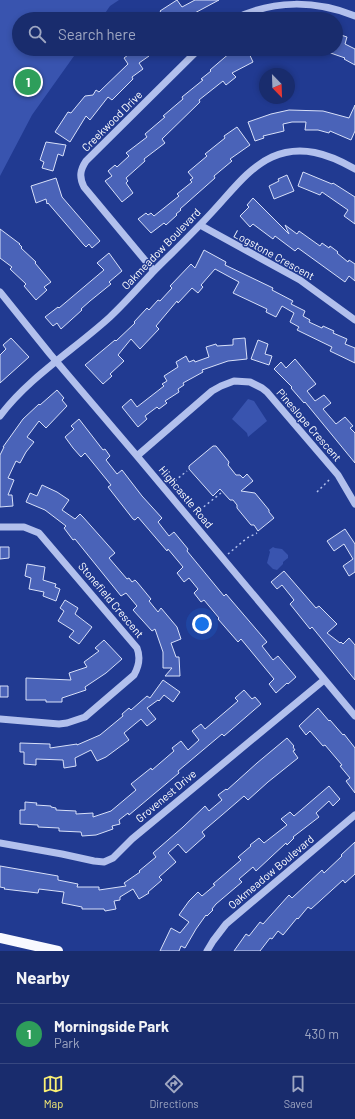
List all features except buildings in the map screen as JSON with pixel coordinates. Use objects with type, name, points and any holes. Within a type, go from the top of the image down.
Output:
[{"type":"main road","points":[[0,938],[58,951]]},
{"type":"street","points":[[250,12],[269,4],[292,2],[313,3],[330,6],[355,16]]},
{"type":"street","name":"Creekwood Drive","points":[[154,272],[84,187],[80,180],[81,172],[86,161],[192,56]]},
{"type":"street","name":"Oakmeadow Boulevard","points":[[0,416],[18,396],[56,361],[110,316],[248,174],[270,158],[288,152],[301,151],[321,153],[355,169]]},
{"type":"street","name":"Logstone Crescent","points":[[200,225],[300,280],[355,320]]},
{"type":"street","name":"Highcastle Road","points":[[0,292],[56,361],[190,518],[355,716]]},
{"type":"street","name":"Pineslope Crescent","points":[[137,456],[212,391],[234,381],[250,382],[267,392],[337,473],[355,504]]},
{"type":"street","name":"Stonefield Crescent","points":[[0,527],[24,527],[39,533],[137,648],[140,654],[139,666],[134,676],[84,717],[59,724],[0,719]]},
{"type":"street","name":"Grovenest Drive","points":[[0,843],[94,861],[104,862],[112,858],[132,839],[324,680]]},
{"type":"street","name":"Oakmeadow Boulevard","points":[[208,951],[213,941],[226,924],[355,815]]},
{"type":"path","points":[[165,489],[186,471]]},
{"type":"path","points":[[317,492],[337,473]]},
{"type":"path","points":[[190,518],[221,493]]},
{"type":"path","points":[[223,558],[247,538],[258,533]]},
{"type":"shaded area","points":[[0,0],[119,0],[110,6],[106,12],[12,12],[12,56],[74,56],[32,115],[0,176]]},
{"type":"shaded area","points":[[248,399],[254,401],[267,421],[248,437],[247,433],[232,419]]},
{"type":"shaded area","points":[[273,547],[282,549],[288,555],[288,558],[277,570],[273,569],[267,563],[270,552],[269,550]]},
{"type":"place","name":"Morningside Park","points":[[28,82]]}]
